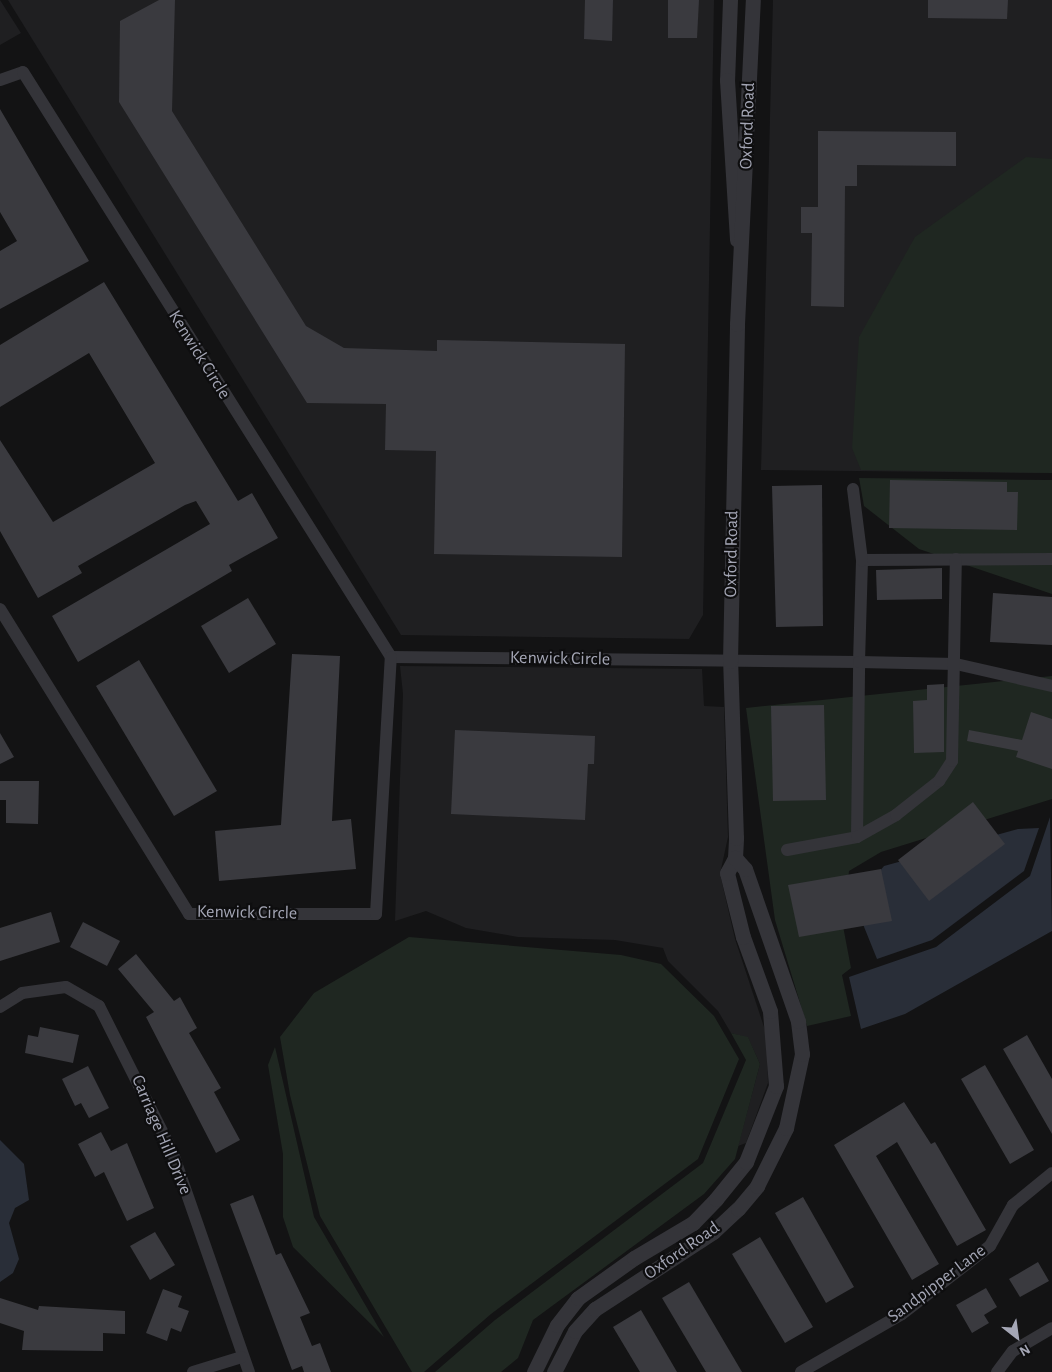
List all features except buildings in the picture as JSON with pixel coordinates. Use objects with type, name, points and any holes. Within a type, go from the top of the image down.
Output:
[{"type":"street","name":"Oxford Road","points":[[730,0],[727,80],[733,216],[739,251]]},
{"type":"street","name":"Oxford Road","points":[[534,1372],[557,1325],[578,1298],[634,1258],[693,1223],[746,1162],[764,1125],[776,1086],[775,1036],[727,872],[735,858],[730,661],[739,251],[746,216],[753,0]]},
{"type":"street","name":"Kenwick Circle","points":[[0,80],[23,72],[391,657],[376,914],[189,914],[0,609]]},
{"type":"street","points":[[853,489],[862,560],[857,837]]},
{"type":"street","points":[[787,850],[857,837],[933,786],[952,761],[956,664],[956,559]]},
{"type":"street","points":[[862,560],[1052,559]]},
{"type":"street","name":"Kenwick Circle","points":[[391,657],[956,664],[1052,686]]},
{"type":"street","name":"Oxford Road","points":[[554,1372],[575,1331],[594,1309],[713,1232],[738,1209],[757,1186],[786,1128],[802,1054],[798,1021],[744,869],[735,858]]},
{"type":"street","name":"Carriage Hill Drive","points":[[0,1008],[22,994],[66,987],[99,1006],[172,1151],[242,1357],[249,1372]]},
{"type":"street","name":"Sandpipper Lane","points":[[801,1372],[902,1314],[990,1246],[1012,1205],[1052,1173]]},
{"type":"street","points":[[997,1372],[1013,1351],[1052,1328]]},
{"type":"street","points":[[193,1372],[242,1357]]},
{"type":"shaded area","points":[[0,0],[21,33],[0,45]]},
{"type":"shaded area","points":[[8,0],[714,0],[703,615],[689,639],[401,635]]},
{"type":"shaded area","points":[[773,0],[1052,0],[1052,473],[761,470]]},
{"type":"shaded area","points":[[1026,157],[1052,159],[1052,473],[861,470],[852,448],[859,337],[915,237]]},
{"type":"shaded area","points":[[859,478],[1052,480],[1052,594],[919,549],[864,506]]},
{"type":"shaded area","points":[[400,666],[702,669],[704,706],[724,707],[728,837],[720,874],[735,939],[767,1036],[768,1083],[746,1143],[738,1146],[760,1064],[748,1038],[731,1033],[718,1011],[668,961],[663,948],[615,940],[518,937],[466,928],[426,911],[395,921],[403,694]]},
{"type":"shaded area","points":[[1052,676],[1052,799],[881,852],[849,871],[843,926],[851,968],[842,975],[851,1016],[807,1026],[775,920],[746,708]]},
{"type":"shaded area","points":[[1050,817],[1052,931],[905,1014],[861,1029],[849,977],[936,947],[1030,876]]},
{"type":"shaded area","points":[[1039,828],[1024,871],[932,940],[877,959],[854,902],[884,866],[1018,829]]},
{"type":"shaded area","points":[[409,937],[621,955],[661,964],[714,1016],[739,1059],[698,1159],[491,1314],[424,1372],[412,1372],[320,1216],[290,1095],[280,1037],[314,993]]},
{"type":"shaded area","points":[[731,1033],[748,1037],[760,1064],[735,1159],[704,1194],[533,1320],[518,1358],[501,1372],[435,1372],[495,1320],[703,1163],[746,1060]]},
{"type":"shaded area","points":[[275,1047],[314,1217],[384,1337],[293,1247],[283,1217],[283,1154],[268,1065]]},
{"type":"shaded area","points":[[0,1140],[24,1164],[29,1200],[15,1208],[9,1223],[19,1259],[13,1273],[0,1282]]}]
